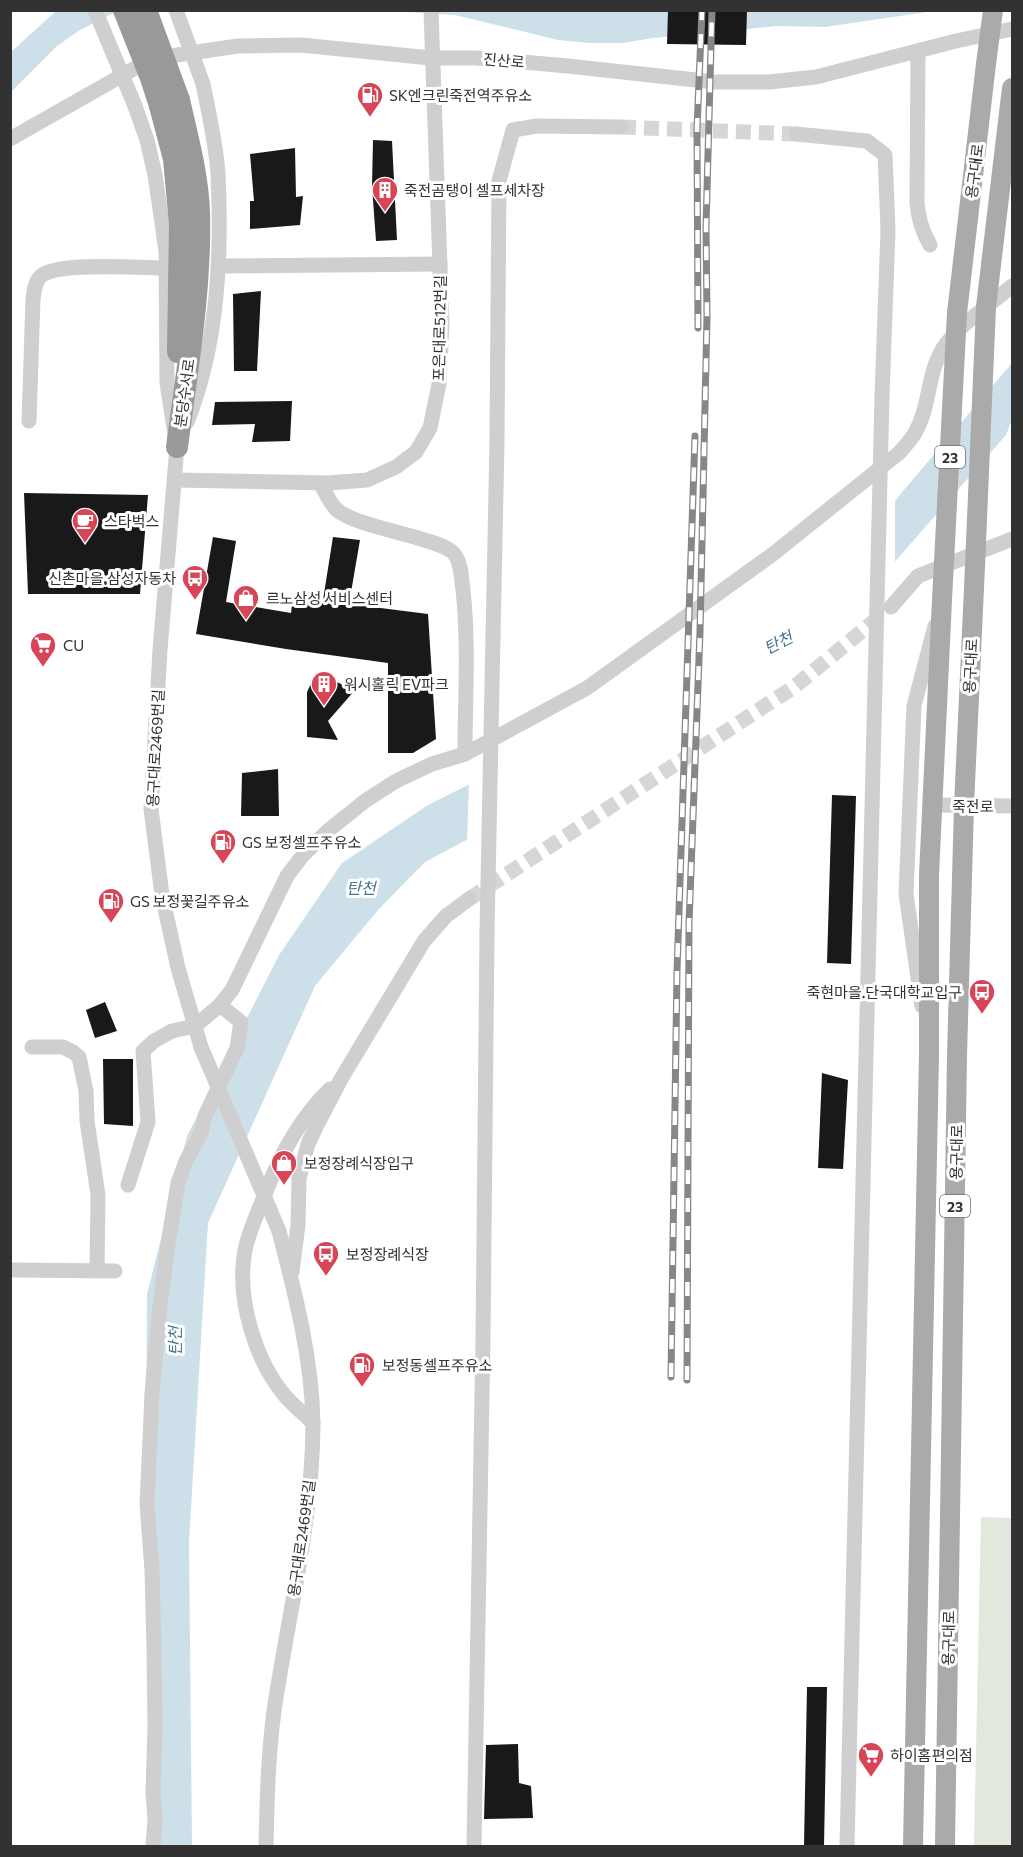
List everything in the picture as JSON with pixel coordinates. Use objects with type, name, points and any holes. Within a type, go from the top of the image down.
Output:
[{"type":"highway","name":"분당수서로","points":[[124,10],[151,78],[170,103]]},
{"type":"highway","name":"분당수서로","points":[[146,10],[170,103],[180,224],[177,447]]},
{"type":"main road","name":"용구대로","points":[[913,1846],[929,1055],[929,875],[957,313],[991,10]]},
{"type":"main road","name":"용구대로","points":[[945,1846],[957,1068],[964,806],[986,307],[1012,88]]},
{"type":"street","points":[[95,10],[135,106],[147,140],[155,175],[166,251],[167,383],[177,447]]},
{"type":"street","points":[[177,10],[203,84],[218,173],[218,290],[199,392],[177,447]]},
{"type":"street","name":"포은대로512번길","points":[[175,480],[320,483],[367,480],[396,467],[416,452],[429,428],[439,384],[442,324],[431,16]]},
{"type":"street","name":"진산로","points":[[10,139],[137,68],[177,55],[238,46],[301,45],[431,58],[476,58],[568,66],[714,82],[769,82],[816,76],[1012,29]]},
{"type":"street","points":[[918,51],[916,202],[917,214],[924,235],[930,244]]},
{"type":"street","points":[[474,1846],[487,931],[497,440],[499,181],[513,130],[537,126],[621,127]]},
{"type":"street","points":[[796,134],[867,141],[885,155],[888,230],[847,1846]]},
{"type":"street","points":[[218,266],[440,264]]},
{"type":"street","points":[[29,421],[33,299],[35,286],[40,277],[46,272],[68,267],[166,268]]},
{"type":"street","points":[[128,1185],[148,1122],[143,1051],[154,1041],[172,1031],[195,1026],[220,1005],[232,990],[287,876],[303,855],[330,829],[365,801],[396,781],[432,764],[465,754],[587,688],[773,554],[899,453],[916,432],[937,363],[946,344],[1012,286]]},
{"type":"street","name":"용구대로2469번길","points":[[177,447],[160,650],[151,809],[162,895],[178,968],[201,1047],[279,1231],[306,1353],[313,1423],[307,1508],[270,1746],[266,1846]]},
{"type":"street","points":[[320,483],[335,509],[356,520],[448,548],[455,554],[460,567],[465,611],[467,682],[465,754]]},
{"type":"street","points":[[891,607],[918,576],[1012,538]]},
{"type":"street","points":[[929,1055],[906,894],[914,706],[942,600]]},
{"type":"street","name":"죽전로","points":[[933,806],[1012,806]]},
{"type":"street","points":[[291,1278],[303,1161],[317,1125],[341,1079],[424,941],[446,916],[469,898]]},
{"type":"street","points":[[153,1846],[155,1820],[153,1793],[154,1648],[147,1504],[152,1394],[168,1244],[178,1183],[186,1161],[201,1133],[205,1116],[237,1048],[241,1022],[220,1005]]},
{"type":"street","points":[[32,1047],[63,1047],[79,1058],[86,1091],[87,1121],[98,1195],[97,1271]]},
{"type":"street","points":[[313,1423],[287,1399],[278,1387],[257,1348],[248,1313],[243,1263],[248,1240],[272,1174],[290,1139],[319,1100],[341,1079]]},
{"type":"street","points":[[11,1270],[115,1271]]},
{"type":"shaded area","points":[[981,1517],[1012,1518],[1012,1846],[974,1846]]},
{"type":"water","points":[[56,11],[118,11],[80,30],[57,46],[11,92],[11,52]]},
{"type":"water","points":[[390,11],[934,11],[825,27],[777,26],[623,43],[589,43],[558,40],[455,15]]},
{"type":"water","name":"탄천","points":[[1012,363],[1012,420],[1006,435],[842,622],[566,787],[425,862],[378,910],[315,986],[208,1223],[189,1542],[192,1846],[152,1846],[146,1433],[147,1294],[187,1136],[279,955],[342,863],[428,805],[804,617],[903,491]]},
{"type":"pier","points":[[895,497],[895,567],[844,624],[567,790],[467,843],[469,782],[802,615]]},
{"type":"building","points":[[668,10],[747,10],[746,45],[667,44]]},
{"type":"building","name":"죽전곰탱이 셀프세차장","points":[[373,140],[392,141],[397,240],[376,241],[372,186]]},
{"type":"building","points":[[295,148],[296,197],[303,196],[300,225],[250,229],[250,201],[254,201],[250,154]]},
{"type":"building","points":[[261,291],[257,371],[234,371],[233,294]]},
{"type":"building","points":[[292,401],[290,441],[252,442],[255,424],[212,425],[215,402]]},
{"type":"building","name":"스타벅스","points":[[24,493],[148,495],[140,594],[28,594]]},
{"type":"building","points":[[213,537],[236,541],[226,602],[291,613],[293,596],[323,600],[333,537],[360,540],[349,604],[428,614],[436,739],[413,753],[388,753],[388,663],[196,634]]},
{"type":"building","name":"워시홀릭 EV파크","points":[[316,673],[355,690],[328,721],[338,740],[307,737],[307,692]]},
{"type":"building","points":[[278,769],[279,816],[241,816],[242,773]]},
{"type":"building","points":[[832,795],[856,796],[851,964],[827,963]]},
{"type":"building","points":[[105,1002],[117,1031],[95,1038],[86,1010]]},
{"type":"building","points":[[103,1059],[133,1059],[133,1126],[104,1124]]},
{"type":"building","points":[[822,1073],[848,1080],[843,1169],[818,1168]]},
{"type":"building","points":[[807,1687],[827,1687],[824,1846],[804,1846]]},
{"type":"building","points":[[518,1744],[519,1783],[531,1786],[533,1818],[484,1819],[486,1745]]},
{"type":"tunnel","points":[[621,127],[796,134]]},
{"type":"tunnel","points":[[469,899],[794,687],[884,613]]},
{"type":"railway","points":[[698,328],[697,129],[702,10]]},
{"type":"railway","points":[[687,1380],[689,923],[700,632],[707,316],[706,226],[712,10]]},
{"type":"railway","points":[[671,1377],[677,971],[695,436]]},
{"type":"place","name":"SK엔크린죽전역주유소","points":[[370,118]]},
{"type":"place","name":"죽전곰탱이 셀프세차장","points":[[385,213]]},
{"type":"place","name":"스타벅스","points":[[85,544]]},
{"type":"place","name":"신촌마을.삼성자동차","points":[[195,601]]},
{"type":"place","name":"르노삼성 서비스센터","points":[[246,621]]},
{"type":"place","name":"CU","points":[[43,668]]},
{"type":"place","name":"워시홀릭 EV파크","points":[[324,707]]},
{"type":"place","name":"GS 보정셀프주유소","points":[[223,865]]},
{"type":"place","name":"GS 보정꽃길주유소","points":[[111,924]]},
{"type":"place","name":"죽현마을.단국대학교입구","points":[[982,1015]]},
{"type":"place","name":"보정장례식장입구","points":[[284,1186]]},
{"type":"place","name":"보정장례식장","points":[[326,1277]]},
{"type":"place","name":"보정동셀프주유소","points":[[362,1388]]},
{"type":"place","name":"하이홈편의점","points":[[871,1778]]}]
